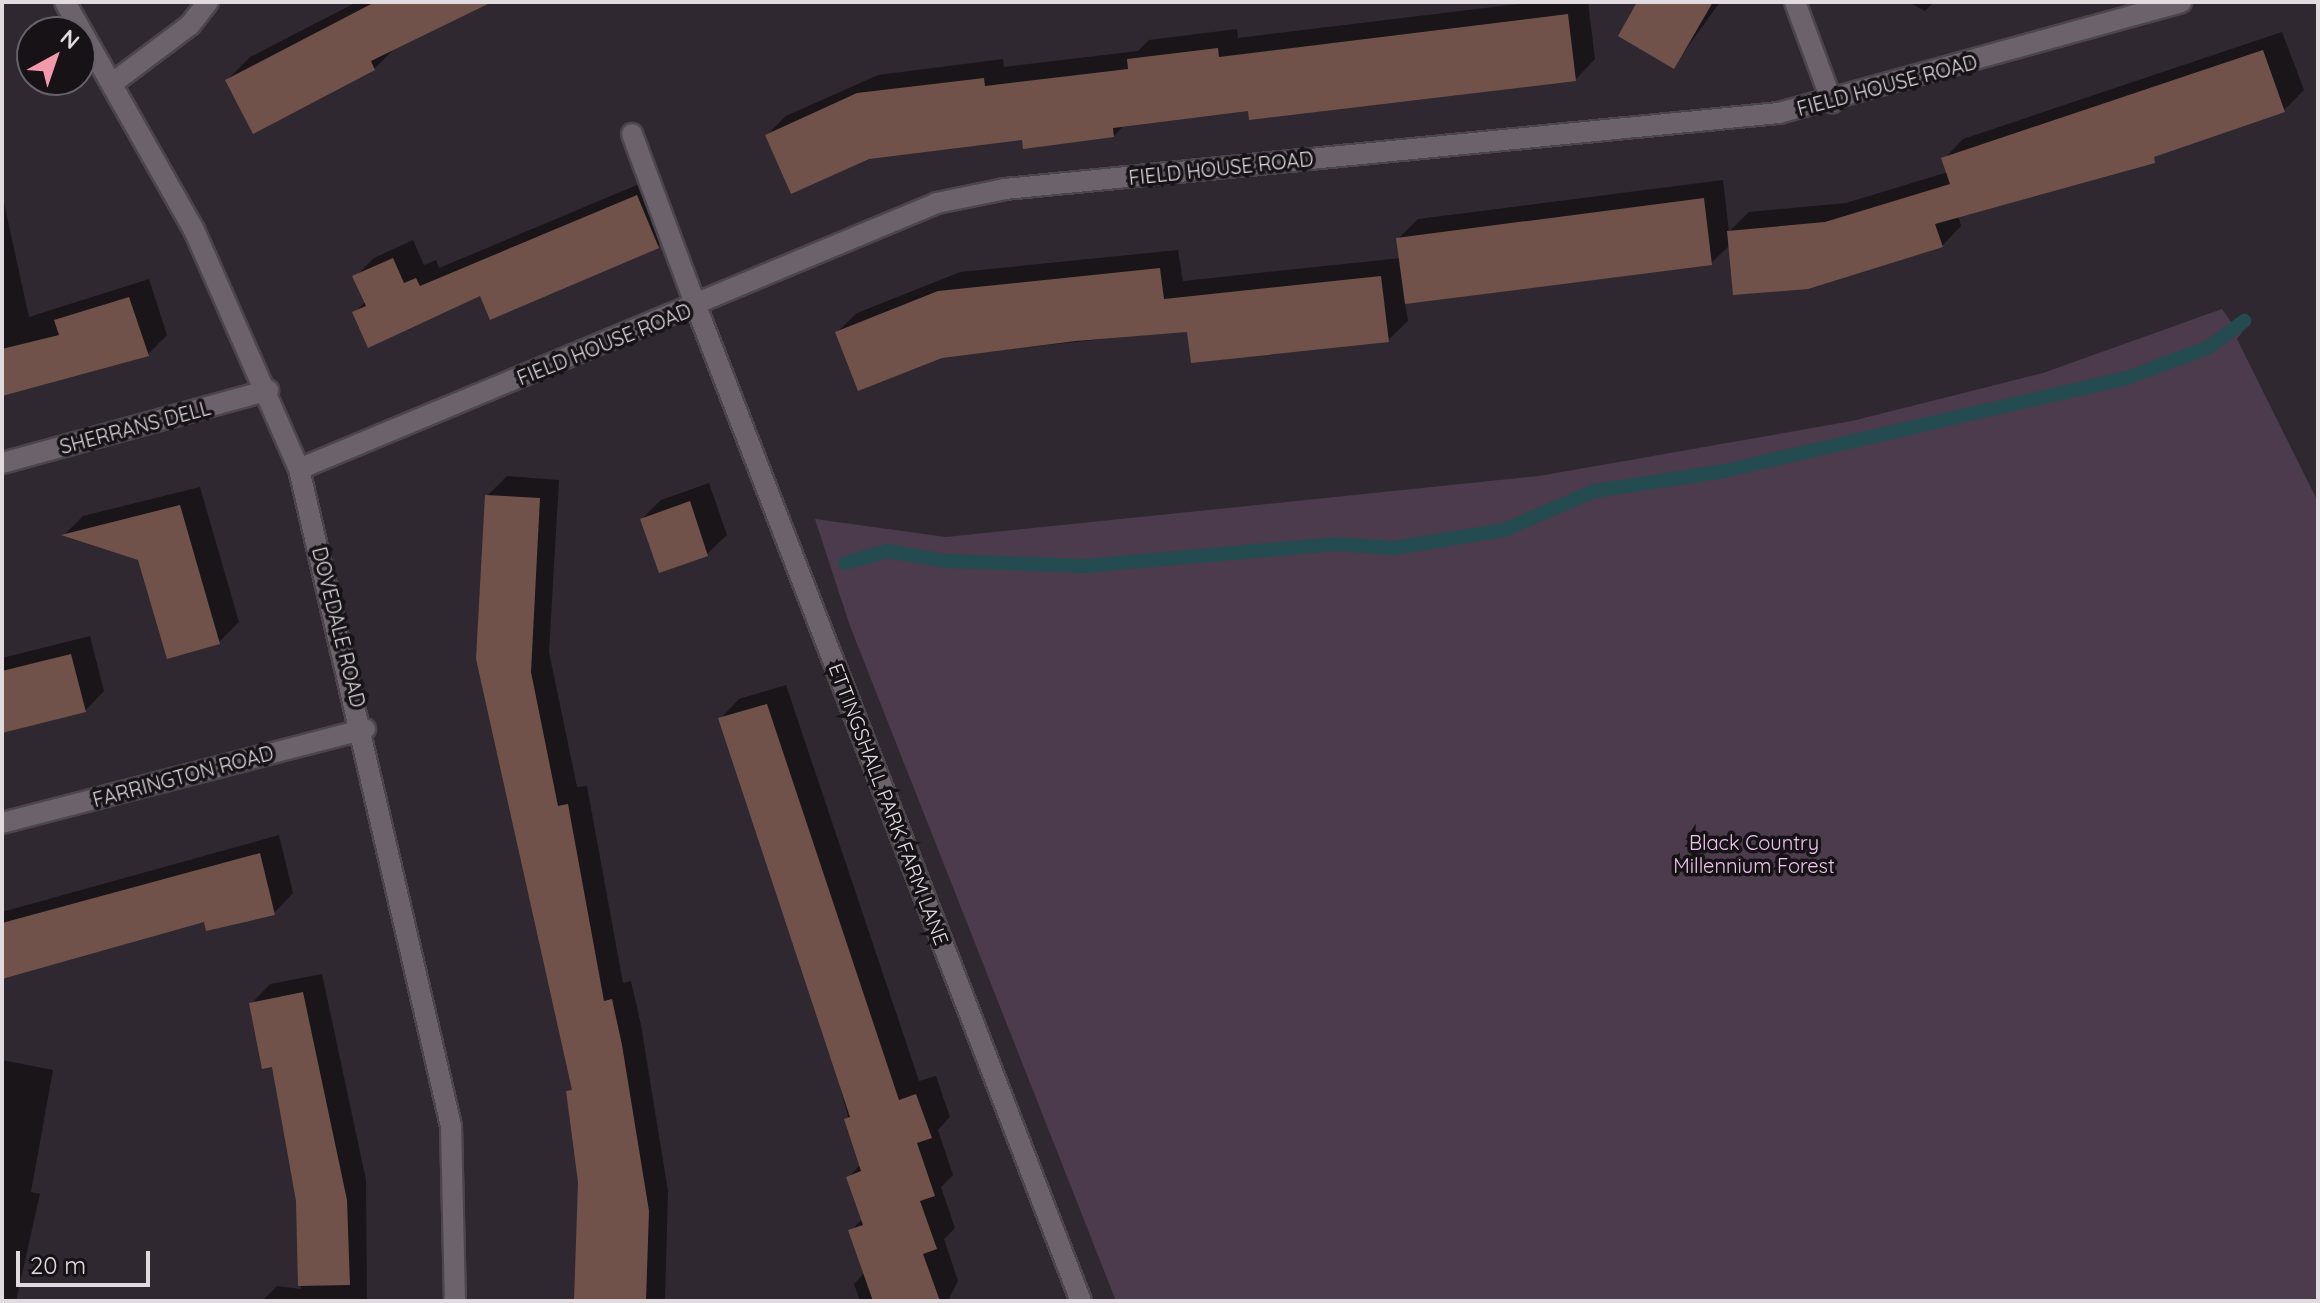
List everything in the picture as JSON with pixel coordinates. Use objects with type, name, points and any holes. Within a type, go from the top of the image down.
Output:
[{"type":"street","name":"DOVEDALE ROAD","points":[[65,2],[114,82],[268,390],[299,469],[365,729],[451,1126],[455,1301]]},
{"type":"street","points":[[114,82],[190,25],[208,2]]},
{"type":"street","points":[[1795,2],[1832,102]]},
{"type":"street","name":"FIELD HOUSE ROAD","points":[[299,469],[937,203],[1005,189],[1832,102],[2181,2]]},
{"type":"street","name":"ETTINGSHALL PARK FARM LANE","points":[[632,134],[1081,1301]]},
{"type":"street","name":"SHERRANS DELL","points":[[2,463],[268,390]]},
{"type":"street","name":"FARRINGTON ROAD","points":[[2,823],[365,729]]},
{"type":"green space","name":"Black Country Millennium Forest","points":[[2222,309],[2231,322],[2242,317],[2247,325],[2237,339],[2318,502],[2318,1301],[1116,1301],[850,626],[815,519],[946,537],[1539,476],[1852,421],[2043,373]]},
{"type":"building","points":[[375,2],[492,2],[371,61],[375,70],[253,134],[225,80]]},
{"type":"building","points":[[1637,2],[1713,2],[1674,69],[1618,36]]},
{"type":"building","points":[[1568,14],[1576,81],[1249,120],[1248,111],[1113,128],[1114,137],[1023,149],[1022,140],[869,159],[791,194],[765,135],[857,93],[984,78],[985,86],[1128,69],[1127,59],[1218,48],[1219,57]]},
{"type":"building","points":[[2263,50],[2285,112],[2154,157],[2155,163],[1935,224],[1943,247],[1808,289],[1733,295],[1727,231],[1825,222],[1950,184],[1941,158]]},
{"type":"building","points":[[637,195],[659,248],[490,320],[480,296],[368,348],[352,312],[366,306],[352,276],[393,258],[404,283],[416,278],[420,286]]},
{"type":"building","points":[[1704,198],[1712,265],[1405,304],[1396,238]]},
{"type":"building","points":[[1160,268],[1164,299],[1381,276],[1389,342],[1191,363],[1187,332],[1076,341],[942,358],[858,391],[835,332],[938,291]]},
{"type":"building","points":[[129,297],[149,356],[2,396],[2,349],[59,335],[54,320]]},
{"type":"building","points":[[485,495],[540,498],[531,672],[558,806],[568,804],[604,1001],[612,999],[622,1045],[649,1211],[646,1301],[574,1301],[578,1182],[566,1091],[572,1090],[476,659]]},
{"type":"building","points":[[690,501],[708,556],[659,573],[640,519]]},
{"type":"building","points":[[180,505],[220,644],[167,659],[138,560],[61,535]]},
{"type":"building","points":[[71,654],[86,712],[2,733],[2,671]]},
{"type":"building","points":[[767,704],[899,1100],[916,1094],[932,1138],[917,1143],[935,1196],[920,1201],[937,1249],[923,1254],[940,1301],[873,1301],[848,1230],[863,1225],[846,1177],[861,1171],[844,1119],[850,1117],[718,718]]},
{"type":"building","points":[[260,853],[275,915],[206,931],[204,922],[2,979],[2,923]]},
{"type":"building","points":[[303,992],[347,1200],[350,1285],[298,1286],[296,1201],[272,1067],[262,1069],[249,1003]]},
{"type":"waterway","points":[[845,563],[887,551],[947,561],[1084,566],[1334,544],[1394,548],[1504,530],[1594,491],[1724,471],[2127,378],[2209,347],[2244,321]]}]
